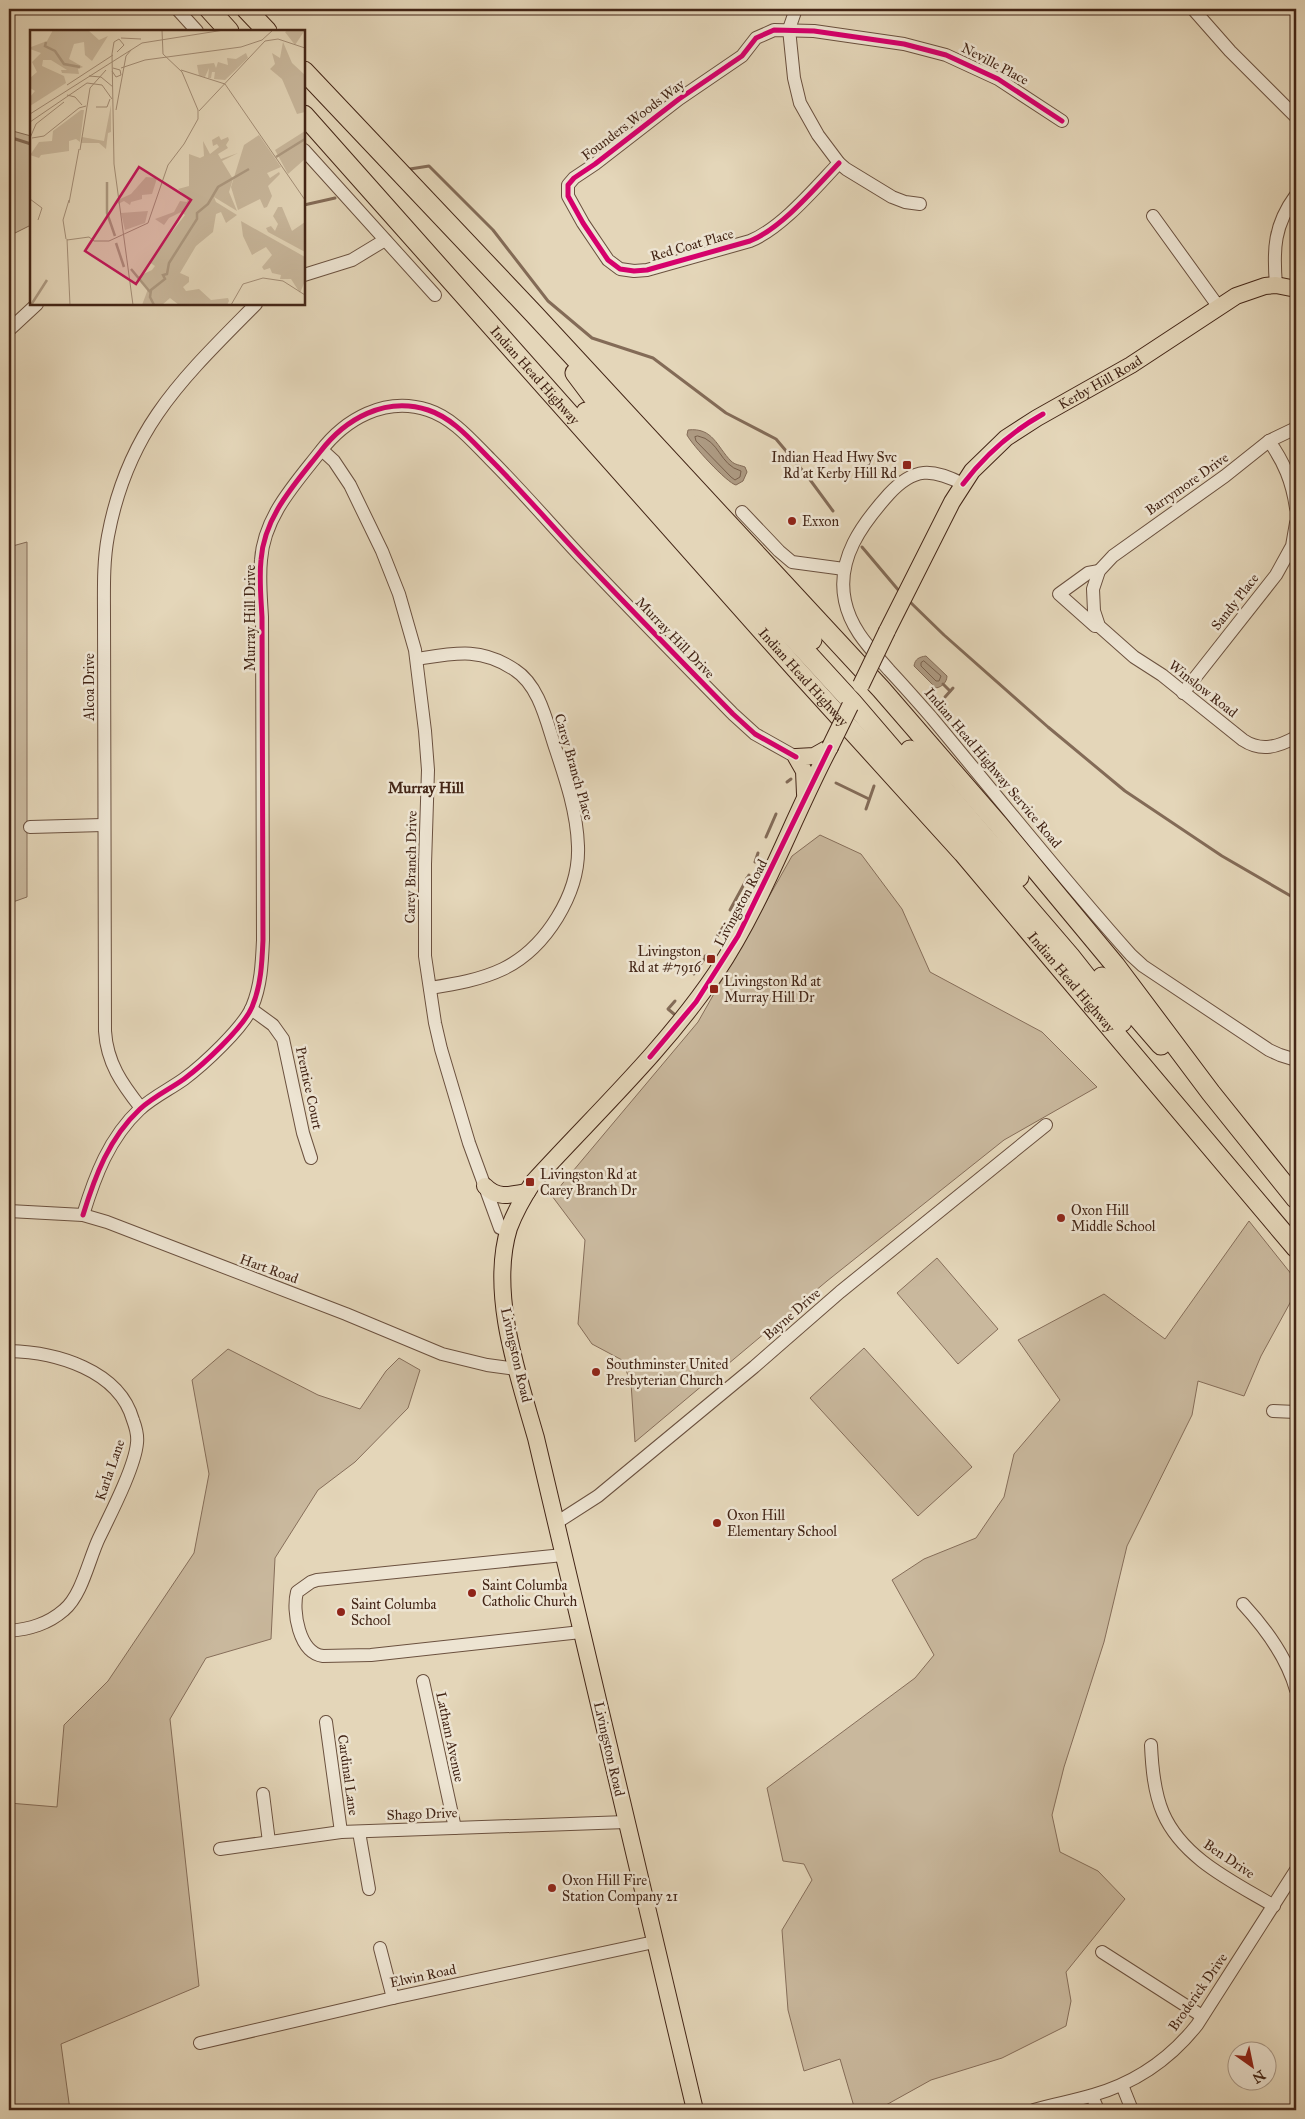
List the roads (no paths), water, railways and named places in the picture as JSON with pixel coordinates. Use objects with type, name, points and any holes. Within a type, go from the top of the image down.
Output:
[{"type":"highway","points":[[209,9],[228,30]]},
{"type":"highway","points":[[246,9],[266,30]]},
{"type":"highway","points":[[305,71],[534,314],[874,682],[979,802],[1115,965],[1210,1093],[1296,1200]]},
{"type":"highway","name":"Indian Head Highway","points":[[305,116],[797,670],[963,853],[1296,1248]]},
{"type":"highway","points":[[428,253],[585,411],[977,827],[1163,1048],[1210,1093]]},
{"type":"highway","points":[[534,314],[596,401],[855,696],[1082,972],[1150,1056],[1247,1189]]},
{"type":"main road","name":"Kerby Hill Road","points":[[855,696],[952,502],[963,484],[985,457],[1006,438],[1037,418],[1131,365],[1218,306],[1246,292],[1276,285],[1296,289]]},
{"type":"main road","name":"Livingston Road","points":[[695,2110],[536,1438],[516,1368],[503,1295],[503,1271],[509,1230],[526,1192],[546,1168],[650,1057],[696,1002],[738,936],[855,696]]},
{"type":"main road","points":[[804,800],[806,782],[804,771],[796,757],[814,756],[830,747]]},
{"type":"main road","points":[[485,1186],[491,1192],[506,1196],[526,1192]]},
{"type":"street","points":[[177,9],[196,30]]},
{"type":"street","points":[[796,9],[790,29],[794,78],[800,103],[818,135],[839,163],[892,198],[920,204]]},
{"type":"street","points":[[1193,9],[1230,51],[1296,117]]},
{"type":"street","name":"Neville Place","points":[[790,29],[882,41],[946,55],[998,79],[1062,121]]},
{"type":"street","name":"Founders Woods Way","points":[[567,188],[574,178],[662,112],[742,56],[756,38],[770,31],[790,29]]},
{"type":"street","points":[[305,151],[436,295]]},
{"type":"street","name":"Red Coat Place","points":[[567,188],[570,200],[608,260],[620,269],[640,271],[750,241],[763,235],[790,213],[839,163]]},
{"type":"street","points":[[1276,285],[1274,263],[1276,236],[1283,216],[1296,196]]},
{"type":"street","points":[[1152,216],[1218,306]]},
{"type":"street","points":[[305,275],[352,260],[385,240]]},
{"type":"street","points":[[9,330],[36,305]]},
{"type":"street","name":"Alcoa Drive","points":[[141,1108],[118,1077],[106,1046],[103,825],[105,700],[104,570],[108,538],[118,495],[141,438],[161,407],[193,369],[255,305]]},
{"type":"street","name":"Murray Hill Drive","points":[[84,1215],[94,1180],[106,1154],[125,1126],[141,1108],[199,1067],[231,1035],[251,1009],[262,969],[263,940],[262,617],[260,560],[266,535],[288,493],[334,435],[349,423],[360,416],[378,409],[417,408],[427,410],[448,420],[504,472],[583,559],[733,714],[755,734],[796,757]]},
{"type":"street","name":"Barrymore Drive","points":[[1059,594],[1088,573],[1099,571],[1113,556],[1130,543],[1225,476],[1269,441],[1296,428]]},
{"type":"street","points":[[1269,441],[1287,468],[1292,481],[1296,508]]},
{"type":"street","name":"Carey Branch Drive","points":[[322,450],[334,461],[350,485],[382,551],[399,594],[418,659],[428,770],[425,956],[430,988],[441,1049],[469,1143],[500,1228],[509,1230]]},
{"type":"street","name":"Indian Head Highway Service Road","points":[[963,484],[944,475],[927,472],[908,477],[899,483],[873,513],[857,536],[844,569],[845,602],[855,628],[864,643],[927,713],[1131,955],[1155,974],[1269,1050],[1296,1060]]},
{"type":"street","points":[[742,512],[792,562],[844,569]]},
{"type":"street","name":"Sandy Place","points":[[1183,693],[1276,576],[1292,546],[1296,523]]},
{"type":"street","points":[[1099,571],[1095,580],[1093,595],[1094,611],[1099,626]]},
{"type":"street","name":"Winslow Road","points":[[1059,594],[1134,657],[1162,675],[1243,740],[1254,746],[1272,747],[1296,737]]},
{"type":"street","name":"Carey Branch Place","points":[[418,659],[457,652],[476,654],[500,661],[516,670],[526,680],[542,709],[561,766],[576,822],[578,844],[577,864],[571,891],[555,920],[535,945],[514,962],[498,971],[463,982],[430,988]]},
{"type":"street","points":[[30,828],[103,825]]},
{"type":"street","name":"Prentice Court","points":[[251,1009],[273,1025],[283,1039],[301,1125],[311,1158]]},
{"type":"street","name":"Bayne Drive","points":[[556,1523],[579,1510],[598,1496],[754,1367],[840,1292],[1046,1125]]},
{"type":"street","name":"Hart Road","points":[[9,1211],[84,1215],[346,1314],[442,1354],[488,1365],[516,1368]]},
{"type":"street","name":"Karla Lane","points":[[9,1351],[42,1355],[95,1372],[113,1386],[128,1407],[133,1419],[137,1440],[135,1455],[113,1510],[70,1604],[57,1616],[38,1626],[9,1631]]},
{"type":"street","points":[[1273,1411],[1296,1412]]},
{"type":"street","points":[[563,1555],[317,1580],[297,1592],[295,1603],[297,1620],[308,1648],[316,1655],[322,1656],[372,1655],[581,1632]]},
{"type":"street","points":[[1243,1604],[1276,1645],[1290,1672],[1296,1690]]},
{"type":"street","name":"Latham Avenue","points":[[423,1681],[455,1828]]},
{"type":"street","name":"Cardinal Lane","points":[[326,1722],[341,1832]]},
{"type":"street","name":"Ben Drive","points":[[1151,1745],[1155,1788],[1164,1815],[1176,1834],[1200,1859],[1274,1906]]},
{"type":"street","points":[[263,1794],[269,1842]]},
{"type":"street","name":"Shago Drive","points":[[220,1849],[341,1832],[626,1822]]},
{"type":"street","name":"Cardinal Lane","points":[[359,1832],[369,1889]]},
{"type":"street","name":"Broderick Drive","points":[[1034,2110],[1092,2096],[1122,2085],[1142,2074],[1172,2052],[1186,2038],[1202,2016],[1296,1870]]},
{"type":"street","name":"Elwin Road","points":[[200,2044],[393,1998],[654,1942]]},
{"type":"street","points":[[380,1948],[393,1998]]},
{"type":"street","points":[[1102,1952],[1202,2016]]},
{"type":"street","points":[[1122,2085],[1132,2110]]},
{"type":"street","points":[[1092,2096],[1098,2110]]},
{"type":"water","points":[[688,430],[696,430],[709,435],[731,461],[745,467],[747,472],[743,481],[736,485],[718,471],[690,440],[687,435]]},
{"type":"water","points":[[926,656],[947,676],[945,682],[936,688],[914,666],[918,659]]},
{"type":"waterway","points":[[9,137],[30,144]]},
{"type":"waterway","points":[[410,169],[429,166],[493,230],[548,301],[592,338],[653,358],[726,413],[776,439],[808,477],[833,511]]},
{"type":"waterway","points":[[305,205],[335,198]]},
{"type":"waterway","points":[[862,547],[900,592]]},
{"type":"waterway","points":[[908,600],[944,635],[1048,727],[1125,791],[1222,856],[1296,899]]},
{"type":"waterway","points":[[943,684],[950,691]]},
{"type":"waterway","points":[[945,697],[953,688]]},
{"type":"waterway","points":[[787,782],[791,779]]},
{"type":"waterway","points":[[836,783],[869,799]]},
{"type":"waterway","points":[[866,809],[874,786]]},
{"type":"waterway","points":[[766,837],[776,814]]},
{"type":"waterway","points":[[755,862],[758,853]]},
{"type":"waterway","points":[[730,910],[749,875]]},
{"type":"waterway","points":[[747,878],[755,883]]},
{"type":"waterway","points":[[716,938],[725,924]]},
{"type":"waterway","points":[[694,974],[707,955]]},
{"type":"waterway","points":[[705,956],[712,961]]},
{"type":"waterway","points":[[674,1014],[668,1009],[675,1001]]},
{"type":"place","name":"Indian Head Hwy Svc Rd at Kerby Hill Rd","points":[[907,465]]},
{"type":"place","name":"Exxon","points":[[792,521]]},
{"type":"place","name":"Livingston Rd at #7916","points":[[711,959]]},
{"type":"place","name":"Livingston Rd at Murray Hill Dr","points":[[714,989]]},
{"type":"place","name":"Livingston Rd at Carey Branch Dr","points":[[530,1182]]},
{"type":"place","name":"Oxon Hill Middle School","points":[[1061,1218]]},
{"type":"place","name":"Southminster United Presbyterian Church","points":[[596,1372]]},
{"type":"place","name":"Oxon Hill Elementary School","points":[[717,1523]]},
{"type":"place","name":"Saint Columba Catholic Church","points":[[472,1593]]},
{"type":"place","name":"Saint Columba School","points":[[341,1612]]},
{"type":"place","name":"Oxon Hill Fire Station Company 21","points":[[552,1888]]},
{"type":"district","name":"Murray Hill","points":[[426,788]]}]
